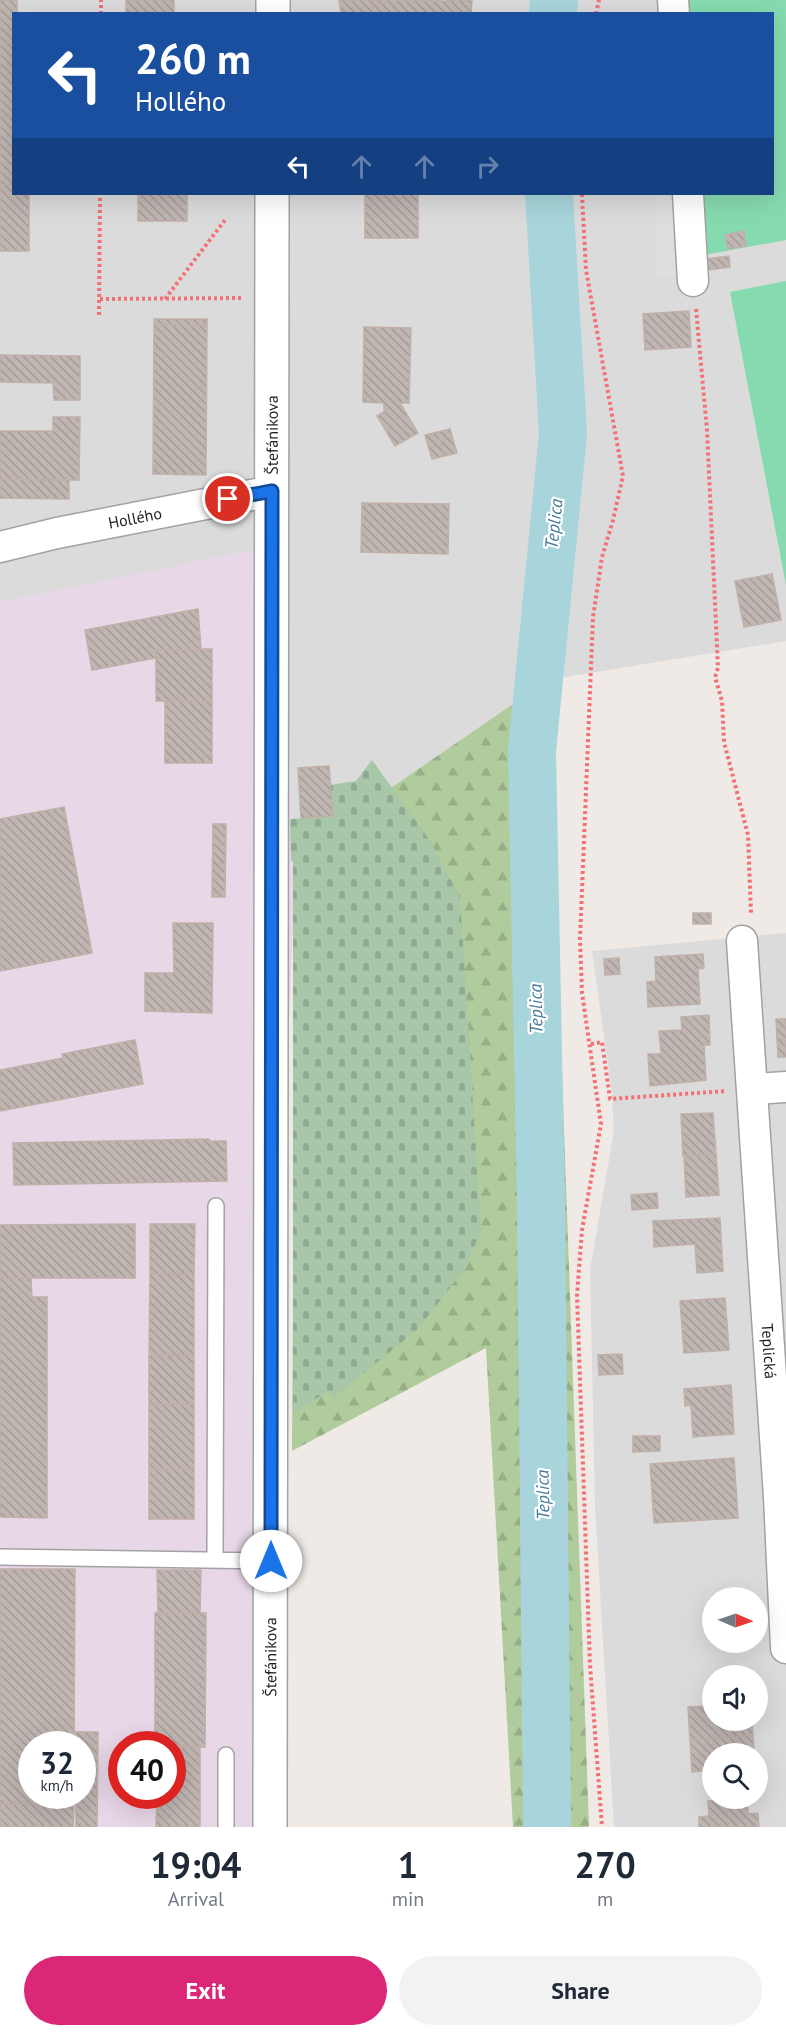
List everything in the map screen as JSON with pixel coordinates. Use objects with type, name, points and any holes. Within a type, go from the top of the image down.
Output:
[{"type":"street","name":"Štefánikova","points":[[270,1827],[272,195]]},
{"type":"street","points":[[688,195],[693,281]]},
{"type":"street","name":"Hollého","points":[[0,547],[57,532],[272,491]]},
{"type":"street","name":"Teplická","points":[[742,941],[779,1409],[786,1648]]},
{"type":"street","points":[[753,1089],[786,1087]]},
{"type":"lane","points":[[215,1560],[216,1206]]},
{"type":"lane","points":[[0,1557],[271,1561]]},
{"type":"lane","points":[[226,1755],[226,1827]]},
{"type":"path","points":[[99,315],[100,195]]},
{"type":"path","points":[[582,195],[586,270],[623,476],[614,520],[602,557],[593,617],[580,939],[582,993],[601,1124],[582,1230],[577,1295],[590,1665],[602,1827]]},
{"type":"path","points":[[165,299],[225,220]]},
{"type":"path","points":[[693,281],[707,430],[718,668],[715,677],[722,701],[724,742],[748,835],[751,927],[742,941]]},
{"type":"path","points":[[99,299],[247,298]]},
{"type":"path","points":[[590,1044],[602,1042],[610,1099],[753,1089]]},
{"type":"shaded area","points":[[0,0],[786,0],[786,641],[548,680],[296,853],[0,602]]},
{"type":"shaded area","points":[[654,195],[688,195],[693,274],[657,277]]},
{"type":"shaded area","points":[[272,546],[296,853],[255,1827],[0,1827],[0,602]]},
{"type":"shaded area","points":[[786,933],[786,1827],[614,1827],[595,1507],[590,1269],[614,1131],[612,1094],[592,951]]},
{"type":"green space","points":[[687,0],[786,0],[786,240],[704,255],[700,195],[774,195],[774,12],[688,12]]},
{"type":"green space","points":[[786,281],[786,585],[730,292]]},
{"type":"green space","points":[[548,680],[589,1827],[513,1827],[486,1348],[292,1451],[296,853]]},
{"type":"green space","points":[[372,760],[431,842],[460,895],[481,1231],[466,1267],[418,1329],[333,1398],[328,1391],[293,1413],[293,861],[291,861],[290,819],[332,816],[330,785],[356,781]]},
{"type":"building","points":[[0,0],[17,0],[17,12],[12,12],[12,43],[0,43]]},
{"type":"building","points":[[126,0],[174,0],[174,12],[126,12]]},
{"type":"building","points":[[339,0],[386,0],[386,3],[372,5],[373,12],[341,12]]},
{"type":"building","points":[[386,0],[472,0],[471,12],[373,12],[372,5],[386,3]]},
{"type":"building","points":[[0,43],[12,43],[12,117],[0,117]]},
{"type":"building","points":[[0,117],[12,117],[12,185],[0,185]]},
{"type":"building","points":[[0,185],[12,185],[12,195],[29,195],[29,251],[0,251]]},
{"type":"building","points":[[138,195],[187,195],[187,221],[138,221]]},
{"type":"building","points":[[365,195],[418,195],[418,238],[365,238]]},
{"type":"building","points":[[744,231],[746,246],[728,249],[725,235]]},
{"type":"building","points":[[729,256],[730,267],[707,270],[706,259]]},
{"type":"building","points":[[689,311],[691,347],[645,350],[643,314]]},
{"type":"building","points":[[154,319],[207,319],[207,326],[154,324]]},
{"type":"building","points":[[154,324],[207,326],[206,475],[153,474]]},
{"type":"building","points":[[364,327],[411,328],[409,403],[400,403],[418,433],[395,446],[377,416],[384,412],[384,403],[363,402]]},
{"type":"building","points":[[0,355],[80,356],[80,400],[54,400],[53,383],[0,382]]},
{"type":"building","points":[[53,417],[80,417],[79,480],[0,479],[0,431],[53,431]]},
{"type":"building","points":[[450,429],[457,453],[444,456],[438,432]]},
{"type":"building","points":[[438,432],[444,456],[432,459],[425,435]]},
{"type":"building","points":[[0,479],[69,480],[69,499],[0,498]]},
{"type":"building","points":[[362,503],[449,504],[448,554],[361,552]]},
{"type":"building","points":[[772,574],[781,620],[744,627],[735,581]]},
{"type":"building","points":[[198,609],[201,650],[156,650],[156,658],[92,670],[85,630]]},
{"type":"building","points":[[212,649],[212,701],[156,701],[156,650]]},
{"type":"building","points":[[165,701],[212,701],[212,763],[165,763]]},
{"type":"building","points":[[329,766],[333,816],[301,818],[298,768]]},
{"type":"building","points":[[64,807],[92,953],[0,971],[0,819]]},
{"type":"building","points":[[213,824],[226,824],[225,897],[212,897]]},
{"type":"building","points":[[693,913],[711,913],[711,924],[693,924]]},
{"type":"building","points":[[173,923],[213,923],[212,1013],[145,1011],[145,973],[174,973]]},
{"type":"building","points":[[703,954],[704,968],[698,969],[700,1004],[648,1007],[647,982],[656,981],[655,957]]},
{"type":"building","points":[[619,958],[620,974],[605,975],[604,959]]},
{"type":"building","points":[[709,1015],[710,1045],[704,1045],[706,1080],[650,1086],[648,1054],[661,1054],[659,1031],[682,1030],[681,1017]]},
{"type":"building","points":[[776,1019],[786,1019],[786,1057],[778,1057]]},
{"type":"building","points":[[135,1040],[143,1084],[0,1111],[0,1070],[63,1058],[62,1054]]},
{"type":"building","points":[[713,1113],[716,1154],[683,1156],[681,1114]]},
{"type":"building","points":[[209,1139],[209,1141],[226,1141],[227,1181],[14,1185],[13,1143]]},
{"type":"building","points":[[716,1154],[719,1195],[686,1197],[684,1156]]},
{"type":"building","points":[[657,1193],[658,1208],[632,1210],[631,1195]]},
{"type":"building","points":[[720,1218],[723,1271],[697,1273],[695,1244],[654,1247],[653,1221]]},
{"type":"building","points":[[135,1224],[135,1278],[0,1278],[0,1225]]},
{"type":"building","points":[[150,1224],[195,1224],[194,1274],[150,1274]]},
{"type":"building","points":[[150,1274],[194,1274],[194,1355],[149,1355]]},
{"type":"building","points":[[0,1278],[31,1278],[32,1297],[47,1297],[47,1518],[0,1517]]},
{"type":"building","points":[[725,1298],[729,1350],[684,1353],[680,1301]]},
{"type":"building","points":[[622,1354],[623,1374],[599,1375],[598,1355]]},
{"type":"building","points":[[149,1355],[194,1355],[194,1404],[149,1404]]},
{"type":"building","points":[[731,1385],[734,1434],[693,1437],[691,1405],[685,1406],[684,1389]]},
{"type":"building","points":[[149,1404],[194,1404],[194,1469],[149,1469]]},
{"type":"building","points":[[633,1436],[660,1436],[660,1451],[633,1452]]},
{"type":"building","points":[[734,1458],[738,1518],[654,1523],[650,1464]]},
{"type":"building","points":[[149,1469],[194,1469],[194,1519],[149,1519]]},
{"type":"building","points":[[0,1569],[75,1569],[74,1731],[18,1731],[18,1804],[0,1804]]},
{"type":"building","points":[[157,1570],[201,1570],[200,1613],[158,1613]]},
{"type":"building","points":[[155,1613],[206,1613],[205,1747],[186,1746],[186,1731],[155,1731]]},
{"type":"building","points":[[702,1706],[702,1731],[753,1731],[753,1735],[690,1740],[688,1707]]},
{"type":"building","points":[[96,1732],[98,1732],[97,1827],[76,1827],[76,1809],[96,1809]]},
{"type":"building","points":[[753,1735],[753,1743],[702,1743],[702,1771],[692,1772],[690,1740]]},
{"type":"building","points":[[186,1747],[200,1747],[200,1827],[156,1827],[157,1809],[186,1809]]},
{"type":"building","points":[[0,1804],[18,1804],[18,1809],[74,1809],[73,1827],[0,1827]]},
{"type":"building","points":[[709,1809],[748,1809],[748,1814],[758,1813],[759,1827],[699,1827],[699,1817],[709,1816]]},
{"type":"waterway","name":"Teplica","points":[[553,12],[554,0]]},
{"type":"waterway","name":"Teplica","points":[[547,1827],[541,1203],[532,751],[563,434],[549,195]]},
{"type":"route","points":[[228,499],[272,491],[271,1561]]}]
